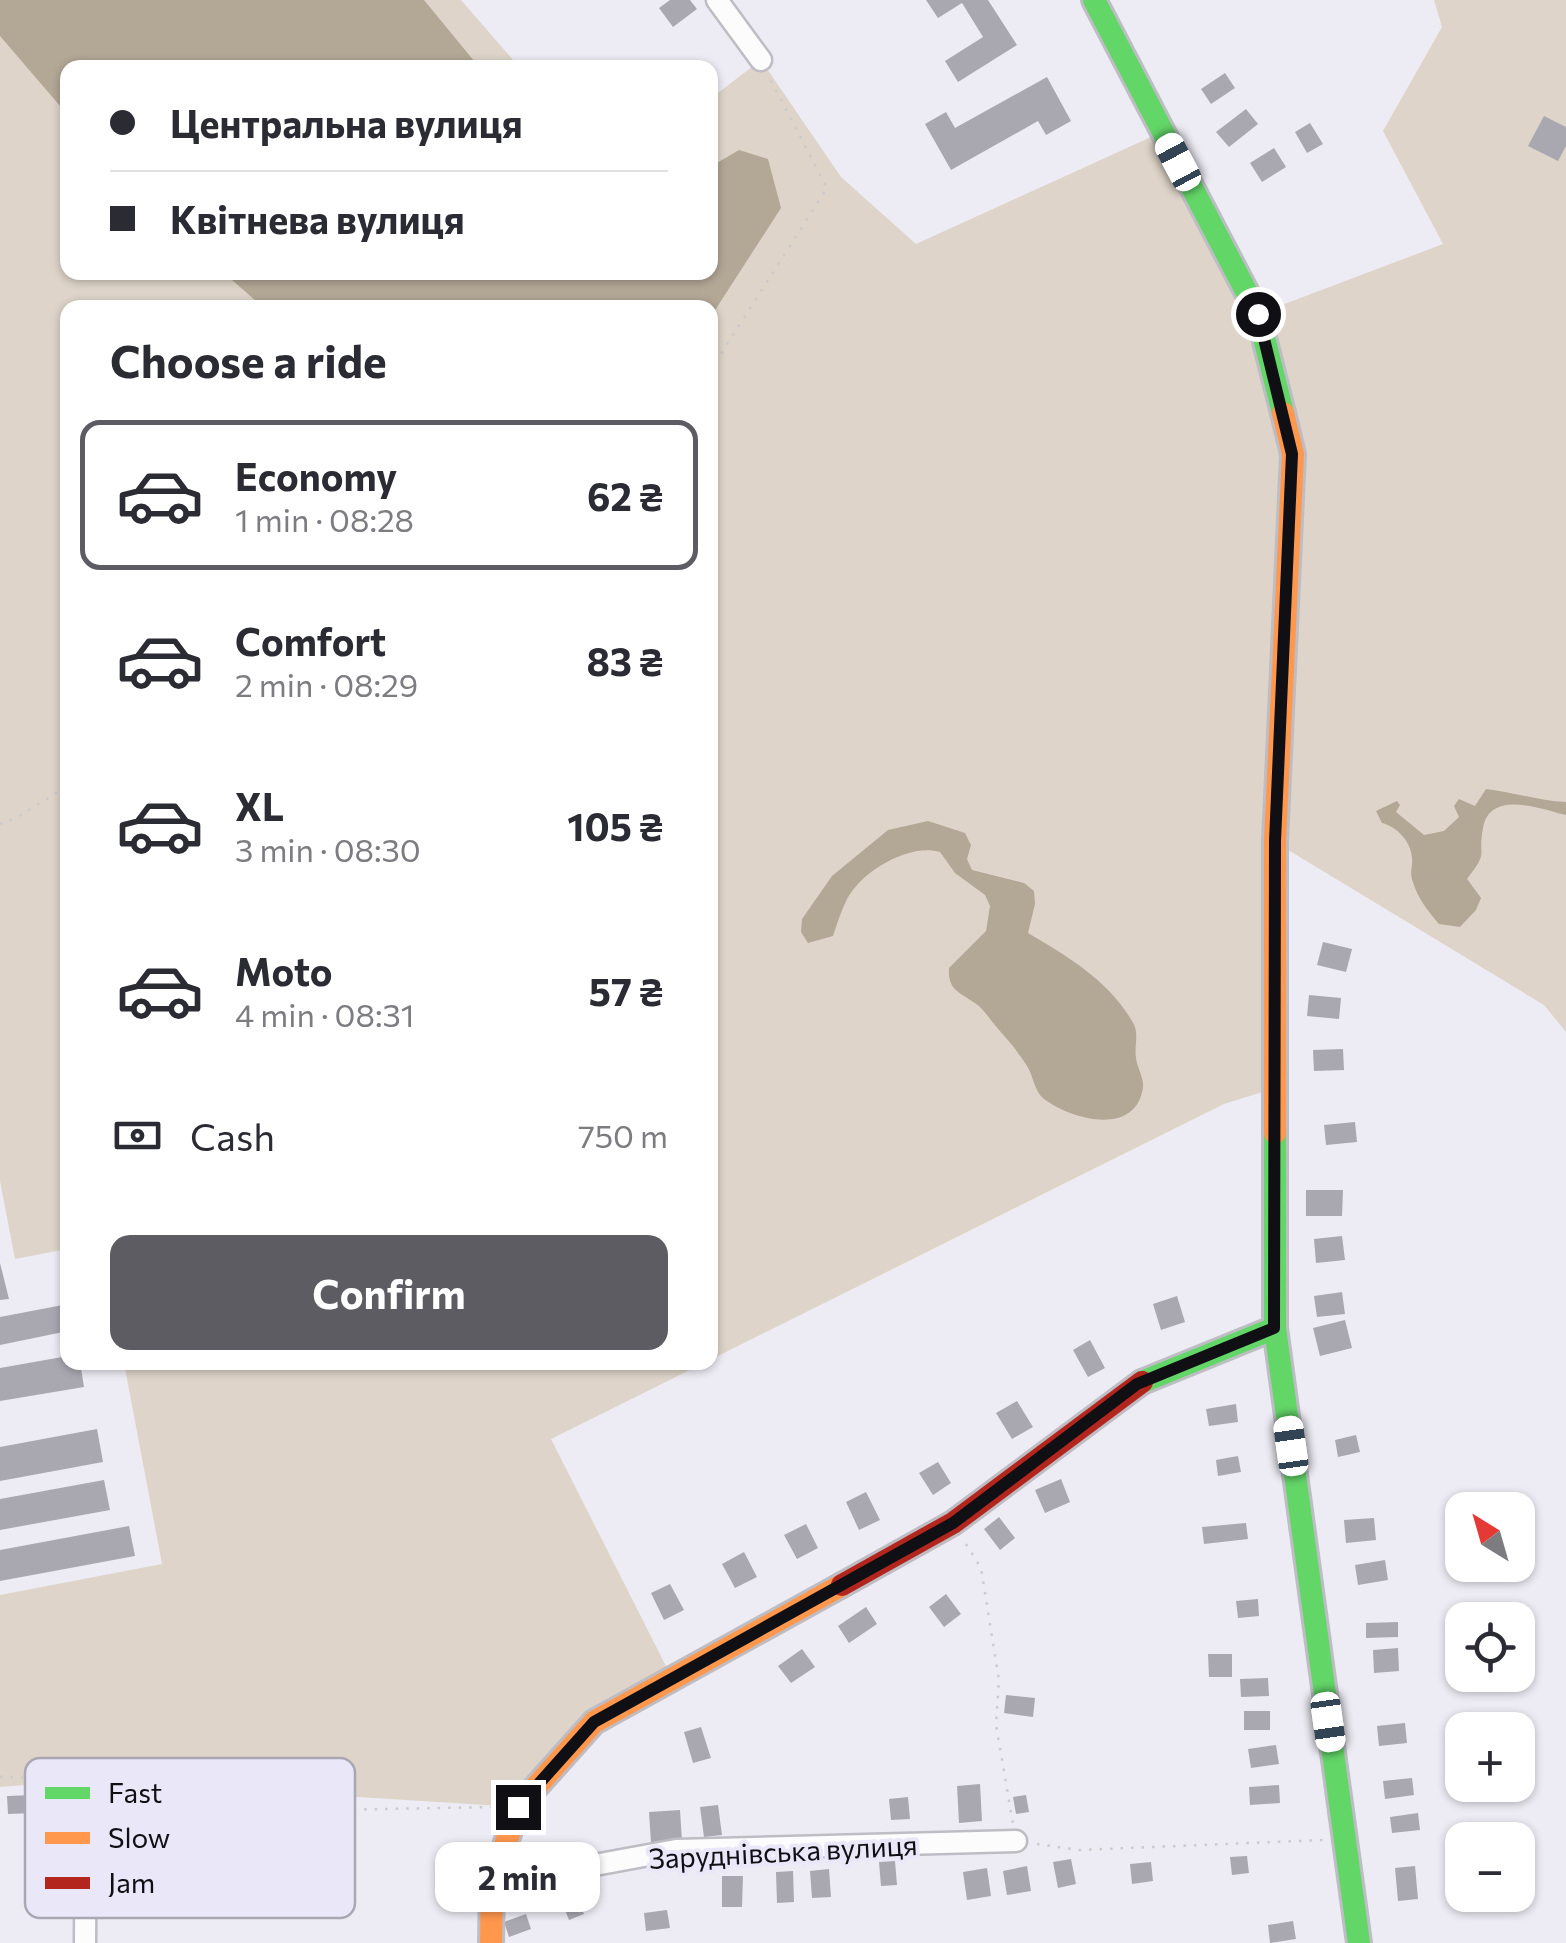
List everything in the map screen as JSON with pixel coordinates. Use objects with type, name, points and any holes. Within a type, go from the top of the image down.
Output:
[{"type":"street","points":[[717,0],[760,60]]},
{"type":"street","points":[[1094,0],[1258,314],[1292,454],[1275,841],[1274,1328],[1359,1943]]},
{"type":"street","points":[[491,1943],[492,1884],[518,1807],[594,1722],[953,1523],[1137,1384],[1274,1328]]},
{"type":"street","name":"Заруднівська вулиця","points":[[492,1884],[676,1850],[1016,1842]]},
{"type":"street","points":[[85,1918],[85,1943]]},
{"type":"path","points":[[718,358],[827,188],[760,60]]},
{"type":"path","points":[[0,824],[60,791]]},
{"type":"path","points":[[953,1523],[981,1568],[998,1680],[996,1725],[1016,1842],[1080,1850],[1344,1840]]},
{"type":"path","points":[[0,1778],[25,1779]]},
{"type":"path","points":[[355,1810],[518,1807]]},
{"type":"shaded area","points":[[0,0],[461,0],[513,60],[60,60],[60,280],[718,280],[718,93],[761,60],[841,177],[916,244],[1162,132],[1258,314],[1443,244],[1383,131],[1442,27],[1434,0],[1566,0],[1566,1032],[1544,1005],[1275,842],[1275,1088],[1224,1104],[718,1356],[718,300],[60,300],[60,1250],[15,1259],[0,1181]]},
{"type":"shaded area","points":[[0,0],[424,0],[473,60],[60,60],[60,106],[0,36]]},
{"type":"shaded area","points":[[739,150],[768,159],[781,208],[718,306],[718,300],[255,300],[232,280],[718,280],[718,162]]},
{"type":"shaded area","points":[[1486,789],[1566,802],[1566,815],[1531,806],[1506,805],[1495,809],[1483,828],[1481,858],[1467,879],[1481,898],[1476,910],[1460,927],[1439,924],[1415,888],[1406,841],[1398,831],[1382,823],[1376,811],[1397,801],[1400,805],[1396,812],[1424,835],[1444,831],[1459,817],[1454,806],[1459,799],[1475,806]]},
{"type":"shaded area","points":[[928,821],[965,833],[971,845],[967,859],[972,870],[1024,883],[1034,891],[1028,933],[1086,970],[1122,1006],[1136,1030],[1136,1058],[1143,1083],[1138,1102],[1129,1113],[1102,1120],[1086,1118],[1044,1099],[1010,1043],[979,1006],[953,987],[949,968],[986,931],[990,906],[985,895],[955,873],[940,852],[914,852],[875,869],[847,899],[833,936],[808,943],[801,932],[802,919],[832,876],[888,830]]},
{"type":"shaded area","points":[[125,1370],[690,1370],[551,1439],[672,1678],[594,1722],[518,1807],[355,1797],[355,1758],[25,1758],[25,1785],[0,1787],[0,1595],[162,1564]]},
{"type":"building","points":[[670,0],[690,0],[697,9],[673,27],[659,8]]},
{"type":"building","points":[[926,0],[988,0],[1017,45],[958,82],[945,61],[983,37],[962,3],[938,18]]},
{"type":"building","points":[[1225,73],[1235,88],[1211,104],[1201,89]]},
{"type":"building","points":[[1047,77],[1071,121],[1046,135],[1038,121],[951,170],[925,124],[946,112],[955,128]]},
{"type":"building","points":[[1246,109],[1258,124],[1229,147],[1216,132]]},
{"type":"building","points":[[1544,116],[1566,127],[1566,146],[1558,161],[1528,146]]},
{"type":"building","points":[[1310,123],[1323,144],[1307,153],[1295,132]]},
{"type":"building","points":[[1274,148],[1286,167],[1262,182],[1250,163]]},
{"type":"building","points":[[1323,942],[1352,949],[1346,972],[1317,965]]},
{"type":"building","points":[[1309,995],[1341,998],[1339,1019],[1307,1016]]},
{"type":"building","points":[[1343,1049],[1344,1070],[1314,1071],[1313,1050]]},
{"type":"building","points":[[1355,1122],[1357,1142],[1326,1145],[1324,1125]]},
{"type":"building","points":[[1306,1190],[1343,1190],[1342,1216],[1306,1216]]},
{"type":"building","points":[[1342,1236],[1345,1260],[1316,1263],[1314,1239]]},
{"type":"building","points":[[0,1263],[9,1299],[0,1300]]},
{"type":"building","points":[[1342,1292],[1345,1314],[1317,1317],[1314,1296]]},
{"type":"building","points":[[1177,1296],[1185,1322],[1161,1330],[1153,1304]]},
{"type":"building","points":[[60,1306],[60,1333],[0,1345],[0,1317]]},
{"type":"building","points":[[1345,1320],[1352,1348],[1320,1356],[1313,1328]]},
{"type":"building","points":[[1090,1340],[1105,1368],[1088,1377],[1073,1350]]},
{"type":"building","points":[[60,1357],[60,1370],[81,1370],[84,1387],[0,1401],[0,1368]]},
{"type":"building","points":[[1017,1401],[1033,1427],[1012,1439],[996,1413]]},
{"type":"building","points":[[1236,1404],[1238,1422],[1209,1426],[1206,1409]]},
{"type":"building","points":[[97,1429],[103,1462],[0,1481],[0,1447]]},
{"type":"building","points":[[1356,1435],[1360,1452],[1338,1457],[1335,1440]]},
{"type":"building","points":[[1238,1456],[1241,1472],[1218,1476],[1216,1460]]},
{"type":"building","points":[[938,1462],[951,1483],[933,1495],[919,1473]]},
{"type":"building","points":[[1061,1479],[1070,1502],[1045,1513],[1035,1490]]},
{"type":"building","points":[[104,1480],[110,1510],[0,1530],[0,1499]]},
{"type":"building","points":[[866,1492],[880,1520],[859,1530],[846,1502]]},
{"type":"building","points":[[999,1517],[1015,1538],[1000,1550],[984,1529]]},
{"type":"building","points":[[1374,1518],[1376,1540],[1346,1543],[1344,1520]]},
{"type":"building","points":[[1246,1523],[1248,1539],[1204,1544],[1202,1527]]},
{"type":"building","points":[[806,1524],[818,1548],[797,1559],[784,1535]]},
{"type":"building","points":[[129,1526],[135,1556],[0,1581],[0,1550]]},
{"type":"building","points":[[744,1552],[757,1577],[735,1588],[722,1564]]},
{"type":"building","points":[[1385,1560],[1388,1580],[1358,1585],[1355,1565]]},
{"type":"building","points":[[670,1584],[684,1610],[664,1620],[651,1593]]},
{"type":"building","points":[[946,1594],[961,1614],[944,1627],[929,1607]]},
{"type":"building","points":[[1258,1599],[1259,1616],[1238,1618],[1236,1601]]},
{"type":"building","points":[[866,1607],[877,1624],[849,1643],[838,1626]]},
{"type":"building","points":[[1398,1622],[1398,1637],[1366,1638],[1366,1623]]},
{"type":"building","points":[[1398,1648],[1399,1671],[1374,1673],[1373,1650]]},
{"type":"building","points":[[802,1649],[815,1667],[791,1683],[778,1666]]},
{"type":"building","points":[[1208,1654],[1232,1654],[1232,1677],[1209,1677]]},
{"type":"building","points":[[1268,1678],[1269,1696],[1241,1697],[1240,1679]]},
{"type":"building","points":[[1006,1695],[1035,1698],[1033,1717],[1004,1713]]},
{"type":"building","points":[[1244,1711],[1270,1711],[1270,1730],[1244,1730]]},
{"type":"building","points":[[1405,1723],[1407,1743],[1379,1746],[1377,1726]]},
{"type":"building","points":[[701,1727],[711,1758],[693,1763],[684,1732]]},
{"type":"building","points":[[1276,1745],[1279,1764],[1251,1768],[1248,1749]]},
{"type":"building","points":[[1412,1778],[1414,1795],[1385,1799],[1383,1781]]},
{"type":"building","points":[[980,1784],[982,1821],[959,1823],[957,1786]]},
{"type":"building","points":[[1279,1785],[1280,1803],[1250,1805],[1249,1787]]},
{"type":"building","points":[[25,1795],[25,1813],[8,1814],[7,1796]]},
{"type":"building","points":[[1026,1795],[1029,1812],[1016,1814],[1013,1797]]},
{"type":"building","points":[[908,1797],[910,1819],[891,1820],[889,1799]]},
{"type":"building","points":[[718,1805],[722,1835],[704,1837],[700,1807]]},
{"type":"building","points":[[680,1810],[682,1841],[651,1843],[649,1812]]},
{"type":"building","points":[[1418,1813],[1420,1830],[1392,1833],[1390,1817]]},
{"type":"building","points":[[1247,1856],[1249,1873],[1232,1875],[1230,1857]]},
{"type":"building","points":[[1071,1859],[1076,1884],[1058,1888],[1053,1862]]},
{"type":"building","points":[[895,1861],[897,1885],[881,1886],[879,1862]]},
{"type":"building","points":[[1151,1862],[1153,1881],[1132,1884],[1130,1864]]},
{"type":"building","points":[[1027,1866],[1031,1891],[1007,1895],[1003,1871]]},
{"type":"building","points":[[1415,1866],[1418,1899],[1398,1901],[1395,1868]]},
{"type":"building","points":[[987,1868],[991,1896],[967,1900],[963,1872]]},
{"type":"building","points":[[829,1869],[831,1897],[812,1898],[810,1871]]},
{"type":"building","points":[[793,1871],[794,1902],[777,1903],[776,1872]]},
{"type":"building","points":[[722,1876],[743,1876],[742,1907],[722,1907]]},
{"type":"building","points":[[576,1894],[584,1914],[569,1920],[561,1900]]},
{"type":"building","points":[[667,1910],[670,1928],[646,1931],[644,1913]]},
{"type":"building","points":[[526,1914],[531,1929],[509,1937],[504,1922]]},
{"type":"building","points":[[1293,1921],[1296,1939],[1270,1943],[1268,1925]]},
{"type":"traffic: fast","points":[[1094,0],[1258,314],[1283,413]]},
{"type":"traffic: fast","points":[[1275,1133],[1275,1328],[1359,1943]]},
{"type":"traffic: fast","points":[[1142,1382],[1275,1328]]},
{"type":"traffic: slow","points":[[1275,1133],[1275,841],[1293,454],[1283,413]]},
{"type":"traffic: slow","points":[[491,1943],[492,1884],[518,1807],[594,1722],[842,1585]]},
{"type":"traffic: jam","points":[[842,1585],[953,1523],[1142,1382]]},
{"type":"route","points":[[518,1807],[594,1722],[953,1523],[1137,1384],[1274,1328],[1275,841],[1292,454],[1258,314]]}]
